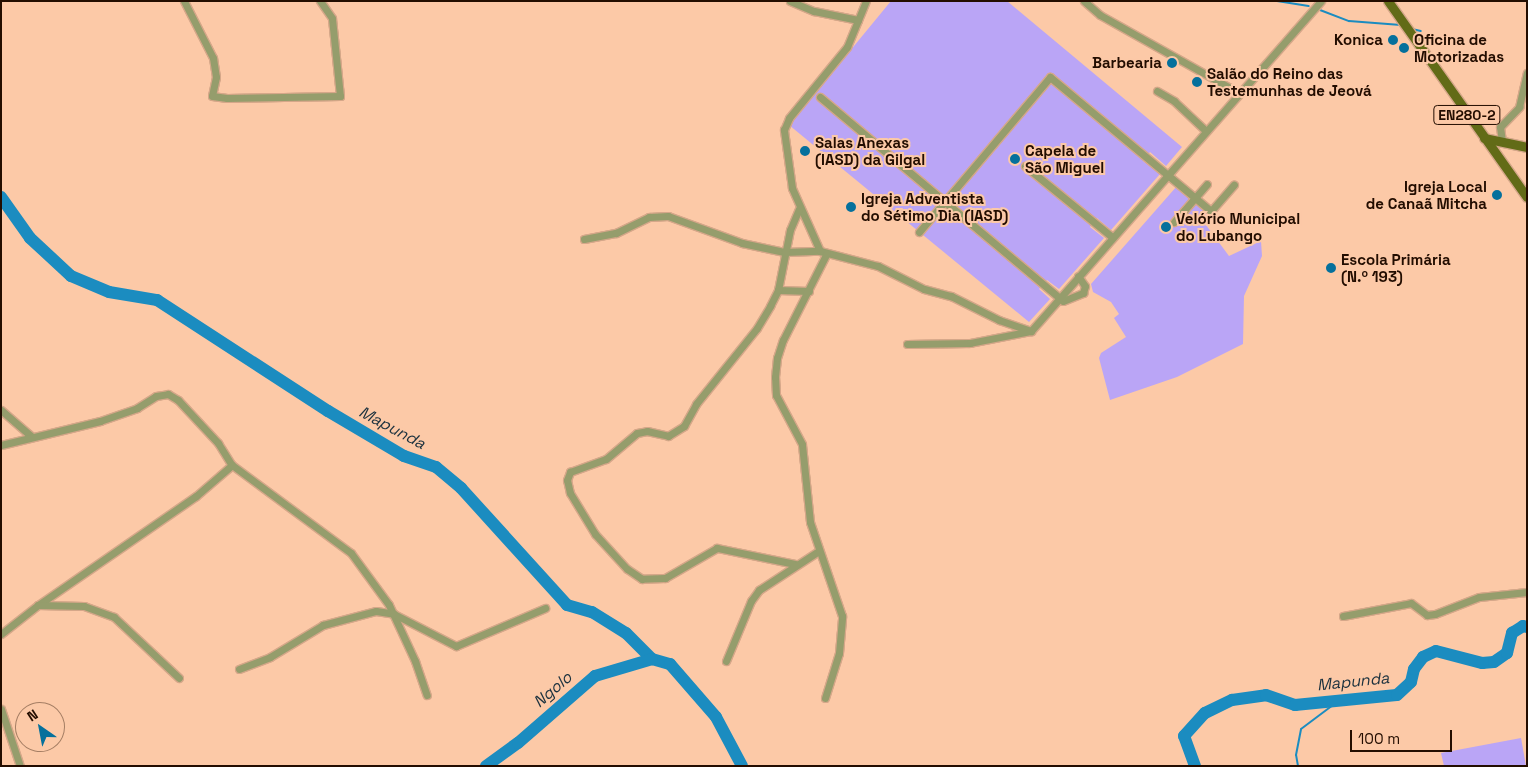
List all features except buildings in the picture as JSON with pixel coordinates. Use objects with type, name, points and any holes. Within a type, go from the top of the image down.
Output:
[{"type":"main road","name":"EN280-2","points":[[1388,1],[1527,197]]},
{"type":"main road","points":[[1484,138],[1527,147]]},
{"type":"street","points":[[184,1],[213,58],[216,76],[212,96],[227,98],[340,96],[332,18],[320,1]]},
{"type":"street","points":[[790,1],[814,11],[858,20]]},
{"type":"street","points":[[826,698],[839,653],[842,616],[817,552],[805,501],[802,444],[776,395],[776,358],[809,291],[823,252],[799,209],[792,188],[785,124],[847,47],[866,1]]},
{"type":"street","points":[[1084,1],[1100,15],[1240,93]]},
{"type":"street","points":[[907,344],[970,342],[1032,331],[1058,298],[1321,1]]},
{"type":"street","points":[[1502,141],[1500,127],[1519,107],[1527,73]]},
{"type":"street","points":[[919,232],[1050,77],[1147,156],[1211,212],[1234,185]]},
{"type":"street","points":[[1157,91],[1174,101],[1206,131]]},
{"type":"street","points":[[820,97],[1058,298],[1066,302],[1083,294],[1085,286],[1078,276]]},
{"type":"street","points":[[1024,166],[1112,237]]},
{"type":"street","points":[[1174,222],[1207,184]]},
{"type":"street","points":[[795,564],[718,548],[665,578],[652,581],[642,579],[627,569],[595,534],[570,493],[566,480],[570,472],[606,459],[637,433],[647,431],[668,436],[684,426],[696,404],[757,328],[778,290],[784,252],[799,209]]},
{"type":"street","points":[[584,239],[616,233],[649,217],[668,216],[742,244],[784,252],[823,252],[878,266],[924,289],[951,296],[1000,320],[1032,331]]},
{"type":"street","points":[[778,290],[809,291]]},
{"type":"street","points":[[1,445],[31,436],[100,421],[137,408],[156,396],[168,394],[178,400],[218,443],[232,465],[351,553],[394,614],[427,695]]},
{"type":"street","points":[[1,410],[31,436]]},
{"type":"street","points":[[1,634],[38,605],[138,538],[229,471],[232,465]]},
{"type":"street","points":[[726,661],[750,601],[759,590],[795,564],[817,552]]},
{"type":"street","points":[[1343,616],[1411,603],[1427,615],[1435,614],[1479,597],[1527,592]]},
{"type":"street","points":[[38,605],[84,606],[114,617],[179,678]]},
{"type":"street","points":[[239,669],[270,656],[338,619],[376,611],[394,614],[456,646],[544,608]]},
{"type":"street","points":[[1,709],[20,766]]},
{"type":"shaded area","points":[[891,1],[1007,1],[1182,147],[1166,166],[1150,152],[1143,161],[1160,174],[1111,230],[1097,218],[1090,227],[1104,238],[1059,289],[1047,280],[1039,289],[1050,299],[1029,322],[789,125]]},
{"type":"shaded area","points":[[1177,186],[1209,213],[1203,221],[1229,256],[1261,241],[1262,256],[1244,296],[1243,344],[1177,377],[1110,400],[1099,358],[1101,353],[1126,337],[1114,318],[1119,314],[1111,302],[1093,292],[1091,284]]},
{"type":"shaded area","points":[[1521,738],[1526,766],[1444,766],[1441,753]]},
{"type":"waterway","points":[[1277,1],[1309,6]]},
{"type":"waterway","points":[[1320,10],[1349,21],[1401,25]]},
{"type":"waterway","points":[[1412,29],[1421,31]]},
{"type":"waterway","name":"Mapunda","points":[[1,197],[30,238],[71,276],[109,292],[157,300],[328,411],[404,456],[436,467],[461,488],[567,605],[592,612],[626,633],[652,659],[670,664],[716,717],[742,766]]},
{"type":"waterway","name":"Mapunda","points":[[1195,766],[1184,736],[1205,713],[1232,700],[1266,695],[1295,705],[1397,695],[1411,682],[1414,669],[1423,657],[1436,651],[1482,663],[1494,662],[1507,653],[1512,633],[1523,626],[1527,627]]},
{"type":"waterway","name":"Ngolo","points":[[486,766],[518,743],[595,676],[652,659]]},
{"type":"waterway","points":[[1298,766],[1296,755],[1301,729],[1341,699]]},
{"type":"place","name":"Konica","points":[[1393,40]]},
{"type":"place","name":"Oficina de Motorizadas","points":[[1404,48]]},
{"type":"place","name":"Barbearia","points":[[1172,63]]},
{"type":"place","name":"Salão do Reino das Testemunhas de Jeová","points":[[1197,82]]},
{"type":"place","name":"Salas Anexas (IASD) da Gilgal","points":[[805,151]]},
{"type":"place","name":"Capela de São Miguel","points":[[1015,159]]},
{"type":"place","name":"Igreja Local de Canaã Mitcha","points":[[1497,195]]},
{"type":"place","name":"Igreja Adventista do Sétimo Dia (IASD)","points":[[851,207]]},
{"type":"place","name":"Velório Municipal do Lubango","points":[[1166,227]]},
{"type":"place","name":"Escola Primária (N.º 193)","points":[[1331,268]]}]
